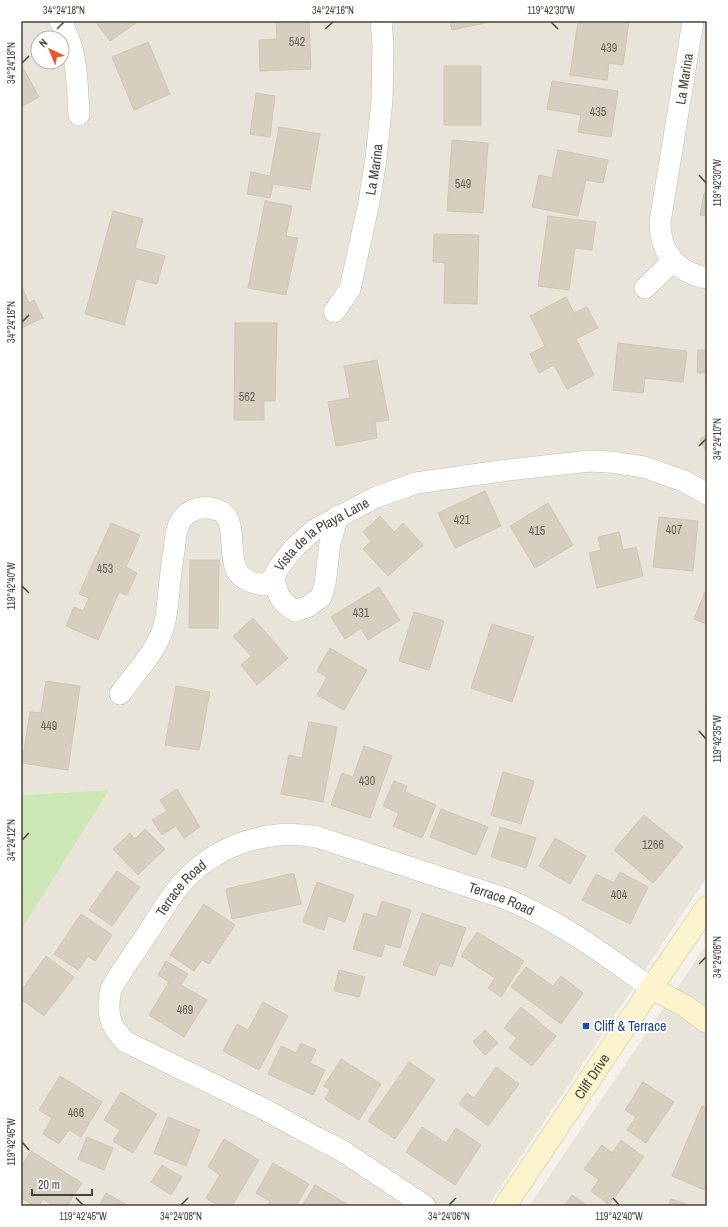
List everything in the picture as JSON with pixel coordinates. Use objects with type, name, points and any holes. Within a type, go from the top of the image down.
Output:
[{"type":"main road","name":"Cliff Drive","points":[[504,1206],[707,907]]},
{"type":"main road","points":[[651,988],[685,1006],[707,1022]]},
{"type":"street","points":[[60,21],[72,47],[76,71],[79,115]]},
{"type":"street","name":"La Marina","points":[[334,312],[350,289],[372,188],[382,100],[384,45],[381,21]]},
{"type":"street","name":"La Marina","points":[[693,21],[660,222],[660,233],[662,243],[673,261],[690,273],[707,278]]},
{"type":"street","points":[[645,288],[673,261]]},
{"type":"street","name":"Vista de la Playa Lane","points":[[120,694],[154,649],[163,629],[168,608],[176,529],[183,518],[191,510],[202,507],[212,508],[223,512],[228,520],[233,558],[238,573],[241,577],[252,583],[265,585],[274,577],[279,567],[294,548],[314,530],[374,498],[416,483],[508,470],[590,461],[611,462],[644,467],[684,482],[707,494]]},
{"type":"street","points":[[274,577],[277,594],[287,606],[295,611],[307,607],[321,597],[325,584],[330,543],[338,516]]},
{"type":"street","name":"Terrace Road","points":[[425,1206],[341,1150],[262,1108],[126,1042],[118,1034],[112,1023],[109,1012],[111,989],[184,880],[206,861],[231,846],[250,839],[278,834],[317,837],[522,905],[582,940],[622,966],[651,988]]},
{"type":"shaded area","points":[[21,21],[707,21],[707,877],[488,1206],[21,1206],[21,930],[108,790],[21,795]]},
{"type":"shaded area","points":[[707,944],[707,1206],[529,1206]]},
{"type":"green space","points":[[109,790],[21,930],[21,795]]},
{"type":"building","points":[[95,21],[139,21],[110,41]]},
{"type":"building","points":[[276,21],[309,21],[311,69],[260,71],[259,40],[277,39]]},
{"type":"building","points":[[450,21],[489,21],[490,22],[452,30]]},
{"type":"building","points":[[578,21],[629,21],[623,65],[609,63],[607,80],[570,75]]},
{"type":"building","points":[[148,42],[170,94],[134,110],[112,57]]},
{"type":"building","points":[[21,64],[39,97],[21,107]]},
{"type":"building","points":[[444,66],[481,66],[481,125],[444,125]]},
{"type":"building","points":[[552,81],[618,91],[611,137],[578,132],[581,115],[547,109]]},
{"type":"building","points":[[256,93],[275,96],[270,137],[250,134]]},
{"type":"building","points":[[279,127],[320,134],[310,190],[273,184],[270,198],[247,194],[251,172],[270,176]]},
{"type":"building","points":[[452,140],[488,143],[483,213],[447,211]]},
{"type":"building","points":[[558,150],[608,160],[603,183],[586,180],[578,216],[532,207],[539,175],[552,178]]},
{"type":"building","points":[[704,193],[707,194],[707,216],[700,215]]},
{"type":"building","points":[[265,201],[292,206],[286,236],[298,238],[286,295],[248,288]]},
{"type":"building","points":[[113,211],[143,219],[135,248],[165,256],[157,284],[136,279],[124,325],[85,314]]},
{"type":"building","points":[[548,216],[596,222],[592,250],[575,248],[569,290],[538,286]]},
{"type":"building","points":[[434,234],[479,235],[477,304],[444,303],[445,263],[433,262]]},
{"type":"building","points":[[21,285],[29,303],[34,300],[43,318],[21,328]]},
{"type":"building","points":[[566,297],[574,313],[587,307],[598,328],[576,339],[594,375],[567,389],[554,365],[539,373],[530,354],[545,346],[530,316]]},
{"type":"building","points":[[235,323],[277,323],[275,401],[264,401],[264,420],[234,420]]},
{"type":"building","points":[[618,343],[687,351],[683,382],[645,378],[643,393],[613,390]]},
{"type":"building","points":[[698,350],[707,350],[707,373],[697,373]]},
{"type":"building","points":[[377,360],[389,420],[375,422],[377,438],[336,446],[328,402],[350,398],[344,366]]},
{"type":"building","points":[[707,435],[707,454],[700,439]]},
{"type":"building","points":[[485,491],[501,526],[455,548],[438,513]]},
{"type":"building","points":[[548,503],[573,545],[535,568],[510,526]]},
{"type":"building","points":[[380,516],[394,532],[403,523],[423,545],[388,576],[363,549],[371,541],[363,532]]},
{"type":"building","points":[[659,517],[698,521],[693,571],[653,567]]},
{"type":"building","points":[[111,523],[140,535],[126,567],[137,573],[127,595],[119,592],[98,640],[66,626],[74,607],[83,611],[89,598],[79,594]]},
{"type":"building","points":[[619,532],[623,550],[636,547],[643,576],[597,588],[589,553],[601,550],[598,537]]},
{"type":"building","points":[[190,560],[219,560],[218,628],[189,628]]},
{"type":"building","points":[[379,587],[400,620],[368,640],[361,628],[345,639],[331,617]]},
{"type":"building","points":[[705,592],[707,593],[707,624],[694,619]]},
{"type":"building","points":[[414,612],[444,621],[429,670],[399,661]]},
{"type":"building","points":[[253,618],[288,658],[257,685],[241,665],[251,656],[233,636]]},
{"type":"building","points":[[492,624],[534,637],[512,702],[471,688]]},
{"type":"building","points":[[330,648],[367,670],[344,710],[317,695],[327,677],[317,671]]},
{"type":"building","points":[[46,681],[80,686],[68,770],[22,763],[30,712],[41,713]]},
{"type":"building","points":[[176,686],[210,692],[199,750],[165,745]]},
{"type":"building","points":[[309,722],[337,727],[323,802],[281,794],[289,755],[302,758]]},
{"type":"building","points":[[364,746],[392,756],[370,818],[331,805],[342,773],[353,777]]},
{"type":"building","points":[[503,772],[534,781],[521,824],[491,815]]},
{"type":"building","points":[[394,781],[407,786],[405,792],[436,805],[422,838],[393,826],[399,813],[383,806]]},
{"type":"building","points":[[177,789],[200,827],[184,838],[176,826],[162,835],[152,820],[167,811],[160,800]]},
{"type":"building","points":[[441,809],[488,827],[476,855],[430,837]]},
{"type":"building","points":[[644,815],[683,847],[653,883],[614,850]]},
{"type":"building","points":[[500,827],[536,838],[526,868],[491,857]]},
{"type":"building","points":[[145,829],[165,849],[138,875],[113,849],[130,833],[135,839]]},
{"type":"building","points":[[555,838],[586,856],[570,884],[539,866]]},
{"type":"building","points":[[117,871],[140,887],[112,926],[89,910]]},
{"type":"building","points":[[620,872],[648,887],[630,924],[582,900],[596,874],[614,883]]},
{"type":"building","points":[[294,873],[301,904],[232,919],[226,889]]},
{"type":"building","points":[[317,882],[354,895],[345,922],[328,916],[324,930],[303,922]]},
{"type":"building","points":[[382,901],[411,910],[400,948],[385,944],[381,957],[353,949],[364,913],[377,917]]},
{"type":"building","points":[[204,904],[235,925],[209,964],[202,960],[194,971],[170,955]]},
{"type":"building","points":[[422,913],[466,928],[452,967],[440,963],[435,976],[403,965]]},
{"type":"building","points":[[81,914],[112,935],[95,961],[88,956],[78,970],[54,954]]},
{"type":"building","points":[[477,932],[524,961],[501,997],[488,988],[495,978],[461,956]]},
{"type":"building","points":[[46,956],[74,977],[44,1016],[21,999],[21,991]]},
{"type":"building","points":[[166,961],[188,974],[181,985],[207,1000],[184,1037],[149,1015],[169,982],[158,975]]},
{"type":"building","points":[[526,967],[553,986],[561,976],[583,993],[561,1024],[511,987]]},
{"type":"building","points":[[339,970],[365,977],[359,997],[334,991]]},
{"type":"building","points":[[263,1002],[288,1016],[259,1070],[223,1051],[237,1024],[248,1030]]},
{"type":"building","points":[[521,1007],[556,1036],[532,1066],[509,1048],[517,1038],[504,1028]]},
{"type":"building","points":[[485,1030],[498,1043],[485,1055],[473,1042]]},
{"type":"building","points":[[301,1043],[316,1050],[310,1063],[325,1070],[313,1095],[268,1074],[281,1046],[296,1053]]},
{"type":"building","points":[[341,1059],[381,1084],[359,1120],[325,1099],[330,1090],[324,1086]]},
{"type":"building","points":[[409,1062],[435,1080],[395,1139],[368,1121]]},
{"type":"building","points":[[496,1067],[519,1084],[488,1126],[459,1104],[467,1093],[474,1098]]},
{"type":"building","points":[[60,1076],[102,1102],[81,1137],[69,1130],[59,1144],[43,1134],[52,1118],[39,1110]]},
{"type":"building","points":[[643,1082],[674,1102],[646,1143],[627,1130],[636,1117],[625,1110]]},
{"type":"building","points":[[121,1092],[157,1114],[133,1153],[113,1141],[120,1130],[104,1120]]},
{"type":"building","points":[[702,1106],[707,1109],[707,1191],[672,1176]]},
{"type":"building","points":[[168,1117],[200,1130],[186,1166],[154,1153]]},
{"type":"building","points":[[422,1127],[446,1143],[456,1128],[481,1145],[455,1185],[406,1152]]},
{"type":"building","points":[[87,1137],[113,1148],[104,1170],[78,1159]]},
{"type":"building","points":[[224,1139],[259,1160],[232,1206],[219,1206],[206,1198],[220,1175],[208,1167]]},
{"type":"building","points":[[621,1140],[644,1157],[609,1205],[591,1191],[599,1180],[584,1169],[602,1145],[612,1153]]},
{"type":"building","points":[[31,1151],[82,1183],[67,1206],[54,1206],[43,1199],[39,1206],[34,1206],[21,1198],[21,1166]]},
{"type":"building","points":[[273,1163],[309,1184],[296,1206],[267,1206],[270,1201],[256,1193]]},
{"type":"building","points":[[162,1165],[182,1177],[171,1195],[151,1182]]},
{"type":"building","points":[[315,1185],[350,1206],[302,1206]]},
{"type":"building","points":[[106,1193],[129,1206],[99,1206]]},
{"type":"building","points":[[572,1195],[588,1206],[564,1206]]},
{"type":"building","points":[[671,1199],[691,1206],[668,1206]]},
{"type":"place","name":"Cliff & Terrace","points":[[586,1026]]}]
